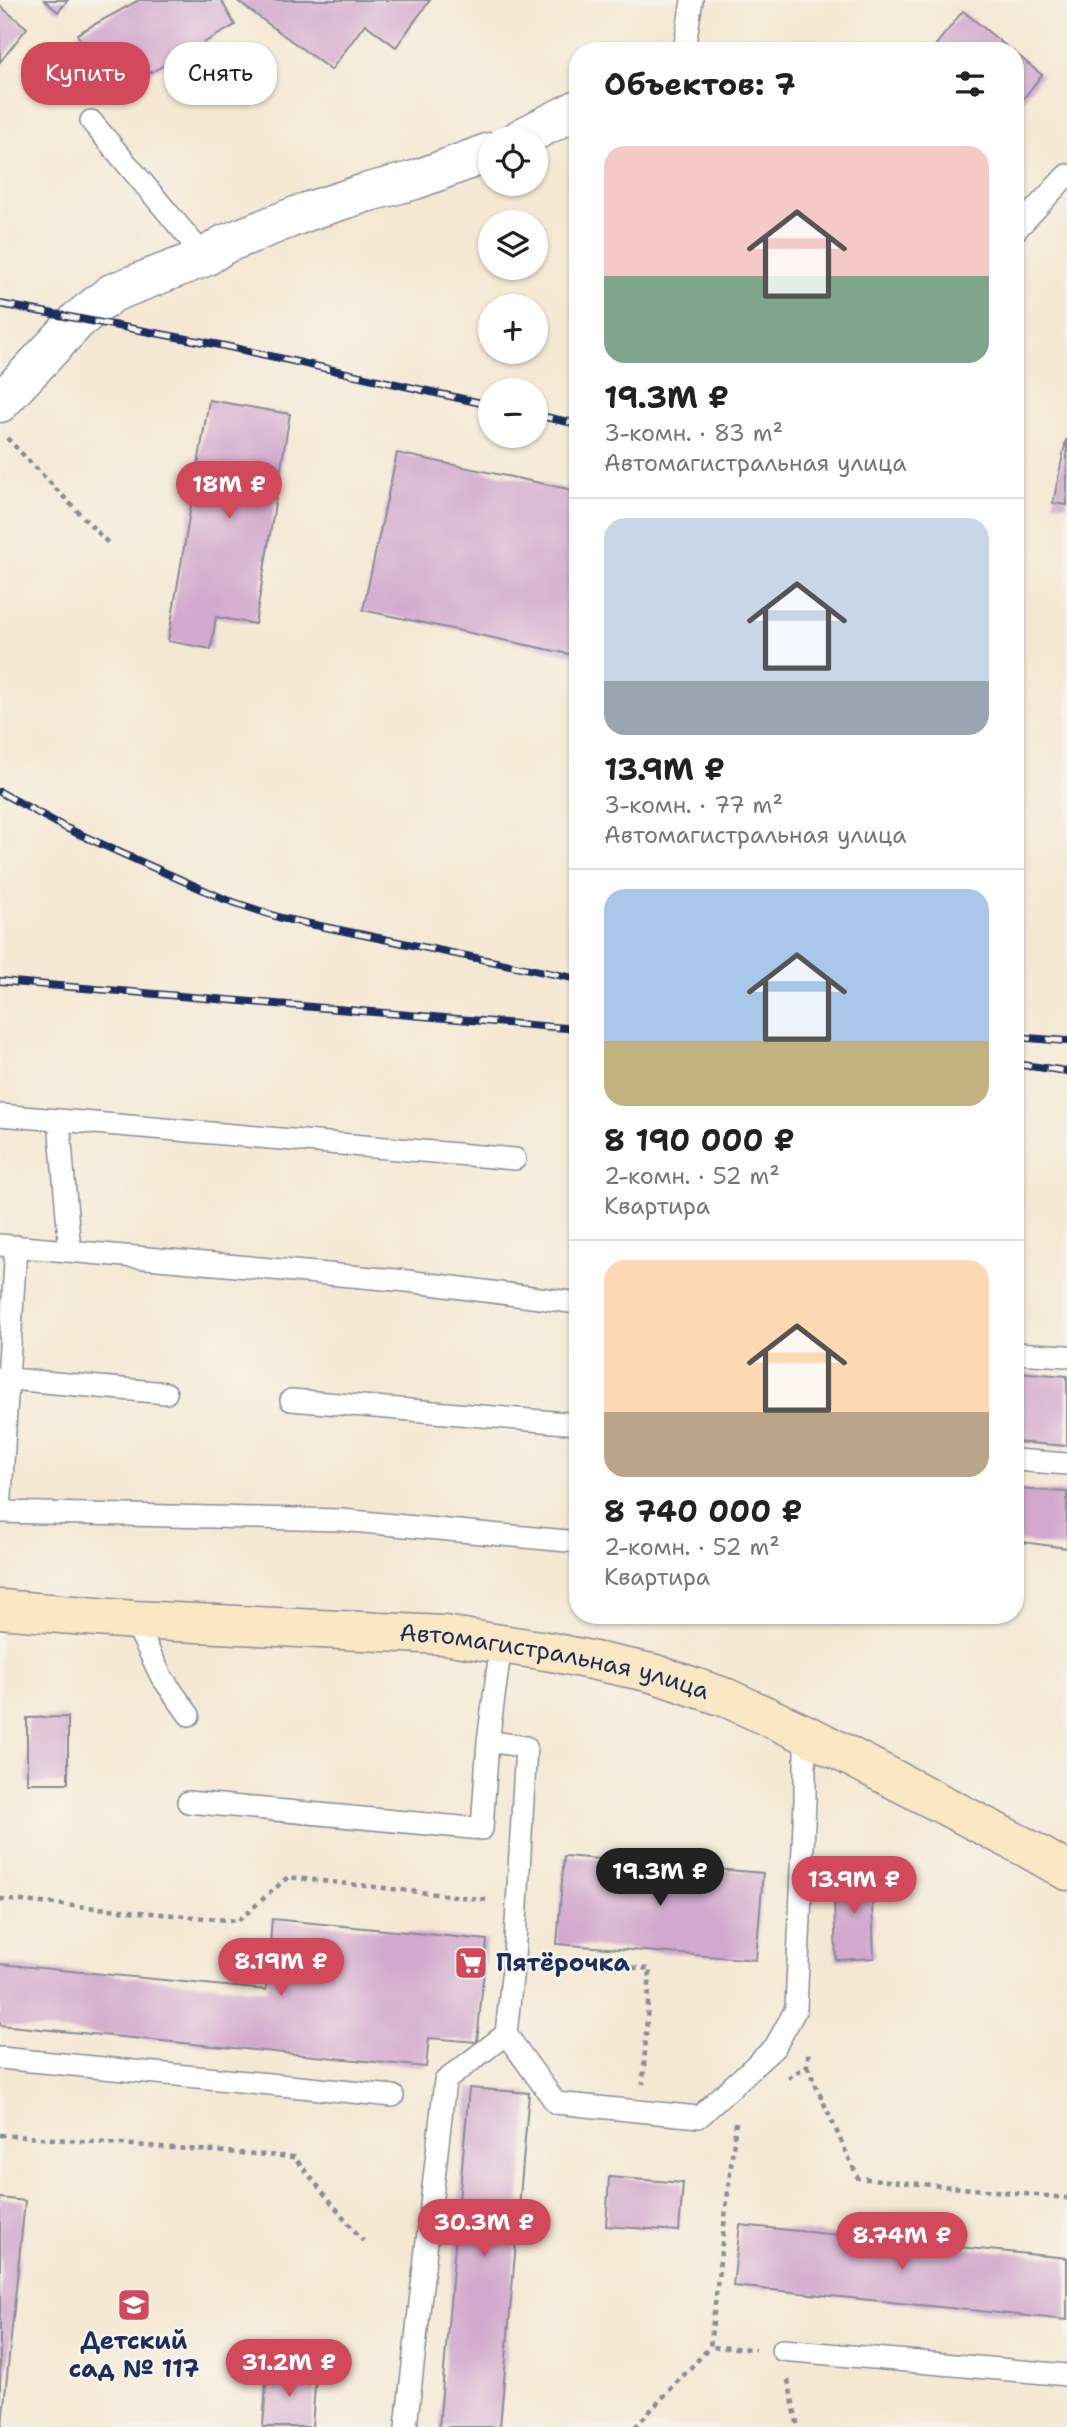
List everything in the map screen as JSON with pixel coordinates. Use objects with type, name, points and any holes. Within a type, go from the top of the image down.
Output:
[{"type":"main road","name":"Автомагистральная улица","points":[[0,1609],[134,1620],[444,1635],[552,1652],[652,1673],[727,1698],[805,1734],[1067,1871]]},
{"type":"street","points":[[545,126],[569,114]]},
{"type":"street","points":[[0,402],[78,320],[112,293],[205,257],[225,244],[306,212],[415,180],[478,156]]},
{"type":"lane","points":[[685,42],[692,0]]},
{"type":"lane","points":[[91,121],[205,257]]},
{"type":"lane","points":[[1024,221],[1067,174]]},
{"type":"lane","points":[[0,1115],[515,1159]]},
{"type":"lane","points":[[59,1120],[70,1251]]},
{"type":"lane","points":[[569,1302],[407,1281],[8,1246],[1,1512],[341,1520],[569,1541]]},
{"type":"lane","points":[[1024,1354],[1067,1356]]},
{"type":"lane","points":[[4,1379],[166,1393]]},
{"type":"lane","points":[[291,1400],[569,1423]]},
{"type":"lane","points":[[1024,1461],[1067,1464]]},
{"type":"lane","points":[[134,1620],[161,1676],[189,1715]]},
{"type":"lane","points":[[188,1802],[482,1829],[488,1741],[501,1645]]},
{"type":"lane","points":[[488,1741],[526,1747],[514,1958],[506,2034],[556,2104],[699,2117],[775,2048],[796,2009],[805,1800],[805,1734]]},
{"type":"lane","points":[[406,2427],[445,2081],[506,2034]]},
{"type":"lane","points":[[0,2058],[393,2096]]},
{"type":"lane","points":[[782,2350],[1067,2375]]},
{"type":"path","points":[[0,431],[109,544]]},
{"type":"path","points":[[0,1899],[238,1921],[288,1877],[517,1903]]},
{"type":"path","points":[[514,1958],[650,1969],[641,2112]]},
{"type":"path","points":[[810,2039],[807,2066],[858,2178],[1067,2199]]},
{"type":"path","points":[[784,2080],[807,2066]]},
{"type":"path","points":[[635,2427],[710,2347],[736,2121]]},
{"type":"path","points":[[0,2135],[294,2157],[363,2241]]},
{"type":"path","points":[[710,2347],[782,2350],[798,2427]]},
{"type":"building","points":[[44,0],[68,0],[58,12]]},
{"type":"building","points":[[139,0],[221,0],[235,25],[205,42],[164,42],[164,65],[150,73],[150,42],[81,42],[77,34]]},
{"type":"building","points":[[236,0],[430,0],[396,47],[365,24],[331,70]]},
{"type":"building","points":[[0,6],[27,28],[0,62]]},
{"type":"building","points":[[963,11],[1001,42],[938,42]]},
{"type":"building","points":[[1024,60],[1042,75],[1024,98]]},
{"type":"building","points":[[209,400],[290,414],[255,624],[216,617],[211,649],[168,641]]},
{"type":"building","points":[[1067,440],[1067,505],[1053,503]]},
{"type":"building","points":[[397,453],[569,489],[569,654],[363,610]]},
{"type":"building","points":[[1024,1373],[1067,1376],[1067,1446],[1024,1443]]},
{"type":"building","points":[[1024,1490],[1067,1492],[1067,1548],[1024,1542]]},
{"type":"building","points":[[68,1717],[68,1783],[27,1783],[27,1718]]},
{"type":"building","points":[[564,1856],[763,1873],[756,1960],[557,1944]]},
{"type":"building","points":[[871,1872],[874,1958],[836,1960],[833,1874]]},
{"type":"building","points":[[272,1919],[487,1940],[477,2042],[429,2038],[426,2067],[0,2025],[0,1964],[266,1990]]},
{"type":"building","points":[[469,2088],[529,2093],[500,2427],[439,2427]]},
{"type":"building","points":[[609,2177],[683,2183],[679,2231],[606,2226]]},
{"type":"building","points":[[0,2198],[25,2201],[2,2425],[0,2425]]},
{"type":"building","points":[[740,2225],[1067,2258],[1067,2320],[733,2286]]},
{"type":"building","points":[[267,2369],[316,2372],[312,2427],[263,2427]]},
{"type":"railway","points":[[0,304],[225,346],[478,402]]},
{"type":"railway","points":[[548,418],[569,422]]},
{"type":"railway","points":[[0,792],[66,828],[121,853],[224,899],[281,918],[569,977]]},
{"type":"railway","points":[[0,981],[569,1028]]},
{"type":"railway","points":[[1024,1038],[1067,1041]]},
{"type":"railway","points":[[1024,1065],[1067,1071]]},
{"type":"place","name":"Пятёрочка","points":[[471,1963]]},
{"type":"place","name":"Детский сад № 117","points":[[134,2305]]}]
